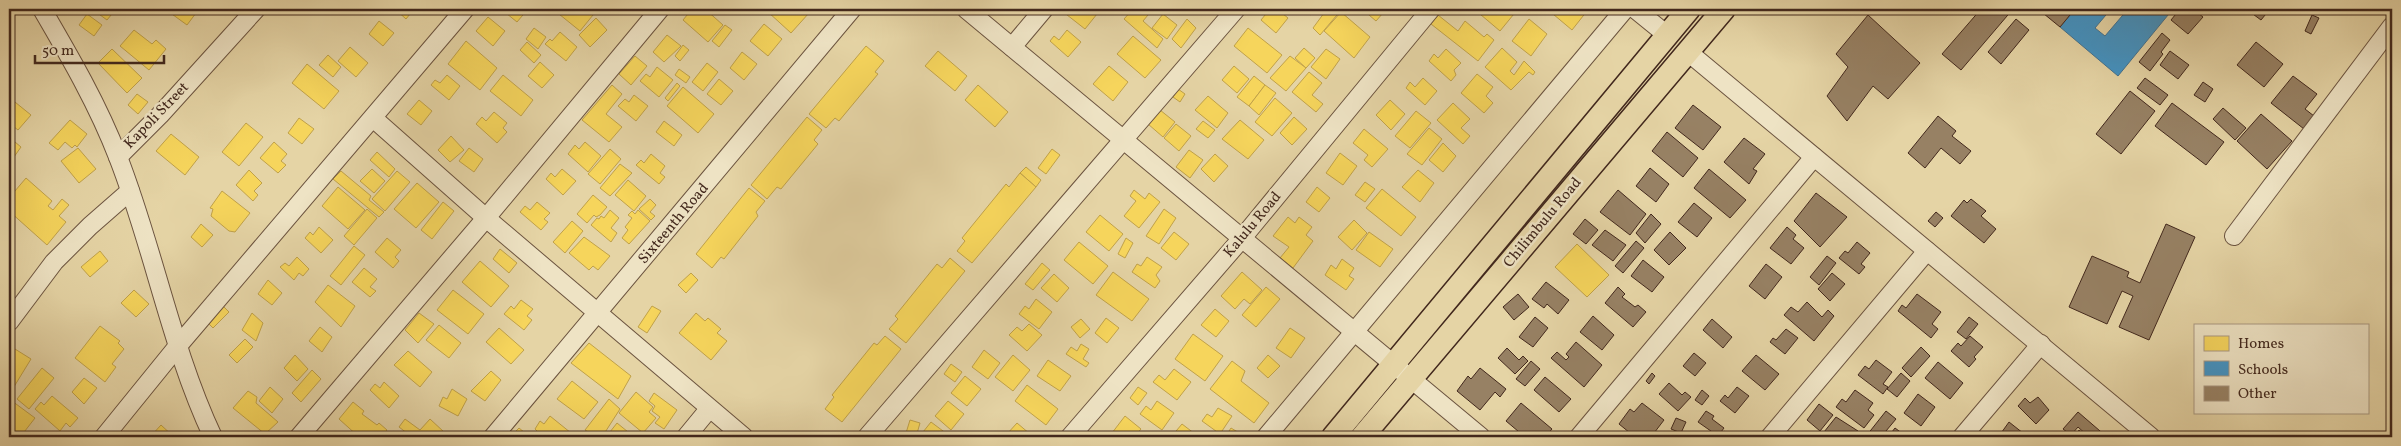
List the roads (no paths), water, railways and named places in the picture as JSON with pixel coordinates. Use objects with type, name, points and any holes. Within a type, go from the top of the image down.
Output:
[{"type":"main road","name":"Chilimbulu Road","points":[[1362,437],[1401,372],[1667,35],[1690,9]]},
{"type":"main road","name":"Chilimbulu Road","points":[[1333,437],[1401,372],[1688,52],[1724,9]]},
{"type":"street","points":[[42,9],[88,90],[118,157],[177,347],[213,437]]},
{"type":"street","name":"Kapoli Street","points":[[118,157],[160,115],[256,9]]},
{"type":"street","points":[[104,437],[177,347],[465,9]]},
{"type":"street","points":[[299,437],[486,218],[660,9]]},
{"type":"street","name":"Sixteenth Road","points":[[493,437],[852,9]]},
{"type":"street","points":[[966,9],[1243,237],[1401,372],[1481,437]]},
{"type":"street","points":[[1012,47],[1044,9]]},
{"type":"street","points":[[867,437],[1236,9]]},
{"type":"street","name":"Kalulu Road","points":[[1070,437],[1243,237],[1431,9]]},
{"type":"street","points":[[1266,437],[1625,9]]},
{"type":"street","points":[[1635,9],[1667,35]]},
{"type":"street","points":[[2234,236],[2392,26]]},
{"type":"street","points":[[1688,52],[2042,344],[2151,437]]},
{"type":"street","points":[[373,118],[486,218],[744,437]]},
{"type":"street","points":[[1579,437],[1814,157]]},
{"type":"street","points":[[9,322],[54,262],[90,226],[130,191]]},
{"type":"street","points":[[1770,437],[1927,251]]},
{"type":"street","points":[[1962,437],[2042,344]]},
{"type":"street","points":[[686,437],[709,409]]}]
